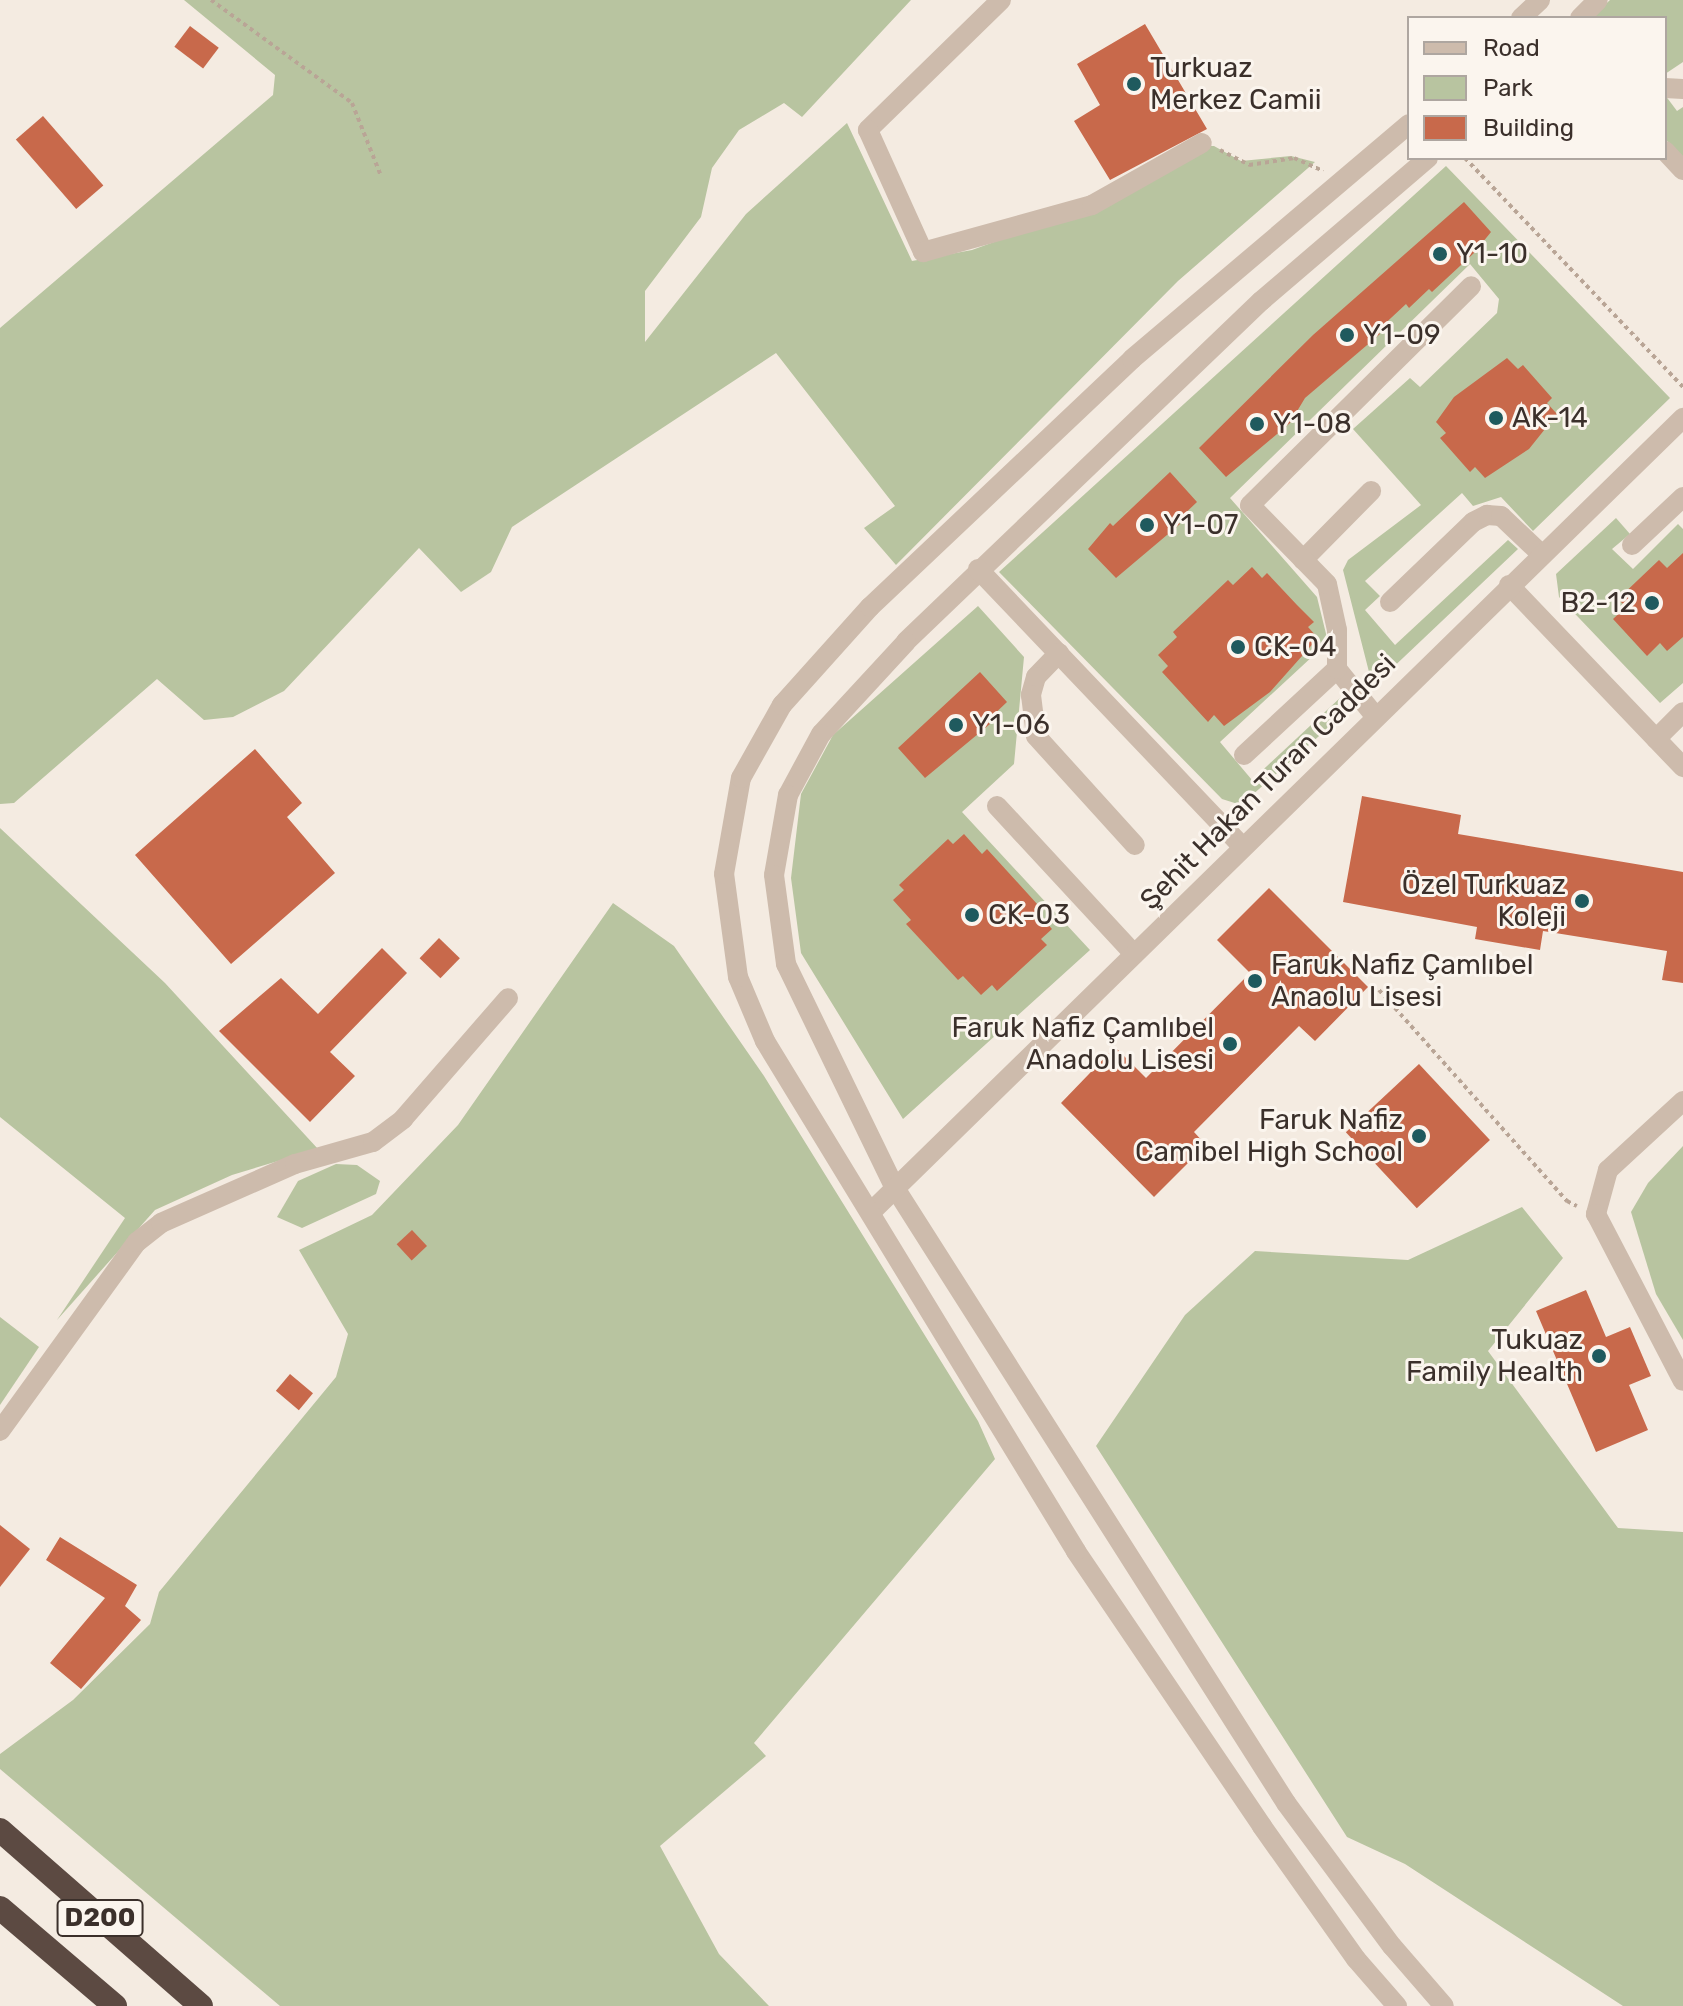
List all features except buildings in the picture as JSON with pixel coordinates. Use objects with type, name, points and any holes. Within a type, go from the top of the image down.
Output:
[{"type":"highway","name":"D200","points":[[0,1830],[201,2006]]},
{"type":"highway","name":"D200","points":[[0,1908],[115,2006]]},
{"type":"street","points":[[1001,0],[868,130],[923,252],[1092,205],[1202,143]]},
{"type":"street","points":[[1582,16],[1598,0]]},
{"type":"street","points":[[1397,2006],[1356,1959],[1076,1551],[765,1041],[738,977],[724,874],[741,778],[782,705],[960,517],[1132,359],[1407,126]]},
{"type":"street","points":[[1667,153],[1683,170]]},
{"type":"street","points":[[1426,160],[1261,301],[978,569],[821,734],[788,795],[774,875],[786,964],[895,1188],[1286,1803],[1392,1946],[1444,2006]]},
{"type":"street","points":[[1375,716],[1337,669],[1337,630],[1327,584],[1250,505],[1471,286]]},
{"type":"street","name":"Şehit Hakan Turan Caddesi","points":[[871,1212],[1683,418]]},
{"type":"street","points":[[1303,560],[1371,491]]},
{"type":"street","points":[[1632,545],[1683,497]]},
{"type":"street","points":[[1390,602],[1473,522],[1487,515],[1501,516],[1541,554]]},
{"type":"street","points":[[978,569],[1242,846]]},
{"type":"street","points":[[1509,585],[1683,767]]},
{"type":"street","points":[[1059,653],[1036,677],[1031,695],[1036,736],[1135,845]]},
{"type":"street","points":[[1244,755],[1337,669]]},
{"type":"street","points":[[1656,739],[1683,712]]},
{"type":"street","points":[[997,806],[1134,954]]},
{"type":"street","points":[[0,1431],[137,1242],[161,1223],[295,1164],[373,1142],[403,1119],[508,998]]},
{"type":"street","points":[[1683,1101],[1608,1170],[1596,1214],[1683,1381]]},
{"type":"path","points":[[211,0],[352,103],[381,176]]},
{"type":"path","points":[[1202,143],[1249,165],[1308,161],[1339,182]]},
{"type":"path","points":[[1467,160],[1683,387]]},
{"type":"path","points":[[1379,990],[1567,1201],[1596,1214]]},
{"type":"green space","points":[[184,0],[911,0],[802,117],[784,103],[739,130],[712,168],[701,217],[645,291],[645,342],[746,214],[847,123],[912,261],[972,250],[1060,218],[1201,146],[1214,146],[1241,161],[1291,156],[1315,162],[1178,281],[896,565],[864,528],[895,506],[776,353],[512,527],[491,572],[461,592],[419,548],[284,691],[233,717],[204,720],[157,679],[14,803],[0,804],[0,328],[273,95],[275,75]]},
{"type":"green space","points":[[1610,0],[1683,0],[1683,62],[1667,73],[1667,16],[1593,16]]},
{"type":"green space","points":[[1667,98],[1677,111],[1683,107],[1683,157],[1667,141]]},
{"type":"green space","points":[[1446,166],[1670,398],[1533,531],[1501,497],[1473,506],[1462,493],[1365,581],[1380,596],[1365,610],[1395,645],[1508,540],[1518,549],[1385,675],[1369,672],[1343,570],[1348,560],[1421,505],[1353,429],[1410,378],[1420,387],[1497,313],[1499,299],[1470,264],[1230,498],[1317,597],[1328,642],[1220,742],[1252,780],[1341,697],[1344,714],[1241,805],[1222,799],[999,572]]},
{"type":"green space","points":[[1616,518],[1630,534],[1612,549],[1633,569],[1678,524],[1683,529],[1683,683],[1660,703],[1559,597],[1556,574]]},
{"type":"green space","points":[[978,606],[1024,657],[1014,764],[962,812],[1090,950],[903,1119],[801,953],[791,878],[801,794],[833,735]]},
{"type":"green space","points":[[0,828],[165,983],[318,1149],[232,1175],[155,1210],[57,1320],[125,1218],[0,1117]]},
{"type":"green space","points":[[613,903],[674,946],[764,1076],[978,1421],[995,1459],[754,1743],[766,1756],[660,1846],[719,1954],[769,2006],[280,2006],[0,1769],[0,1754],[73,1700],[150,1624],[159,1592],[336,1377],[348,1334],[299,1250],[372,1215],[458,1125]]},
{"type":"green space","points":[[1683,1146],[1683,1340],[1656,1294],[1631,1212],[1648,1183]]},
{"type":"green space","points":[[336,1164],[357,1165],[380,1181],[376,1194],[302,1228],[277,1217],[298,1181]]},
{"type":"green space","points":[[1522,1207],[1563,1258],[1488,1351],[1618,1528],[1683,1532],[1683,2006],[1623,2006],[1405,1864],[1347,1837],[1096,1446],[1185,1315],[1255,1251],[1408,1260]]},
{"type":"green space","points":[[0,1317],[39,1347],[0,1405]]},
{"type":"place","name":"Turkuaz Merkez Camii","points":[[1134,84]]},
{"type":"place","name":"Y1-10","points":[[1440,254]]},
{"type":"place","name":"Y1-09","points":[[1347,335]]},
{"type":"place","name":"AK-14","points":[[1496,418]]},
{"type":"place","name":"Y1-08","points":[[1257,424]]},
{"type":"place","name":"Y1-07","points":[[1147,525]]},
{"type":"place","name":"B2-12","points":[[1652,603]]},
{"type":"place","name":"CK-04","points":[[1238,647]]},
{"type":"place","name":"Y1-06","points":[[956,725]]},
{"type":"place","name":"Özel Turkuaz Koleji","points":[[1582,901]]},
{"type":"place","name":"CK-03","points":[[972,915]]},
{"type":"place","name":"Faruk Nafiz Çamlıbel Anaolu Lisesi","points":[[1255,981]]},
{"type":"place","name":"Faruk Nafiz Çamlıbel Anadolu Lisesi","points":[[1230,1044]]},
{"type":"place","name":"Faruk Nafiz Camibel High School","points":[[1419,1136]]},
{"type":"place","name":"Tukuaz Family Health","points":[[1599,1356]]}]
